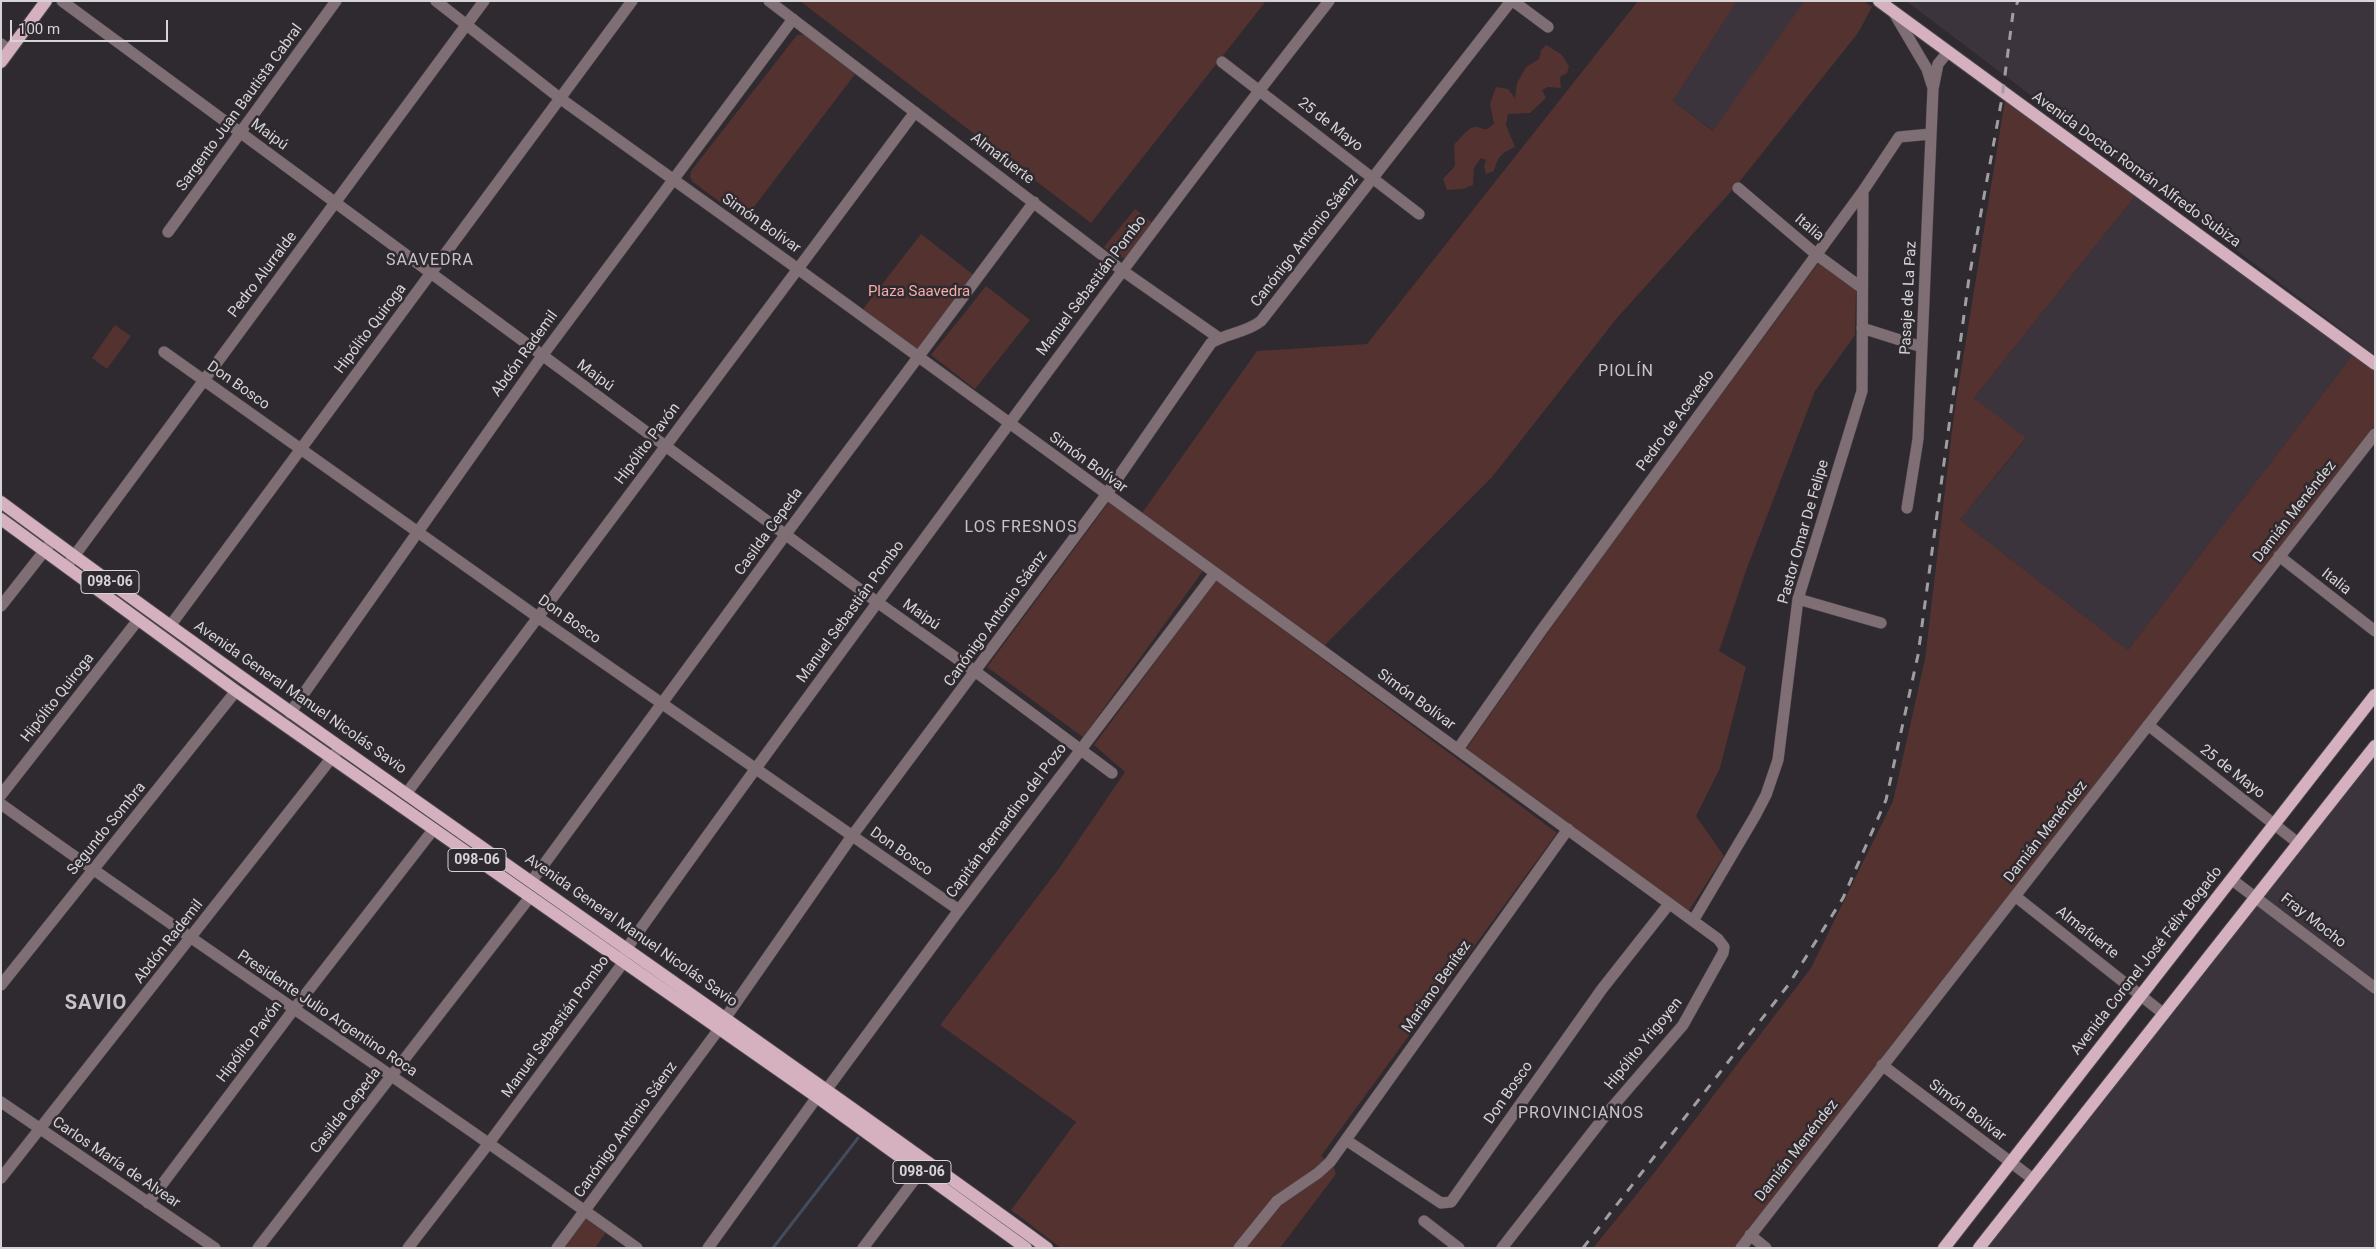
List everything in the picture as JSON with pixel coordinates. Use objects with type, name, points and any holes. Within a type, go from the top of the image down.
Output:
[{"type":"main road","points":[[1,62],[5,47],[46,1]]},
{"type":"main road","name":"Avenida Doctor Román Alfredo Subiza","points":[[1879,1],[2375,364]]},
{"type":"main road","name":"Avenida General Manuel Nicolás Savio","points":[[1,502],[290,713],[433,830],[623,963],[720,1029],[822,1093],[1046,1248]]},
{"type":"main road","name":"Avenida General Manuel Nicolás Savio","points":[[1,519],[236,691],[406,794],[726,1017],[921,1171],[1022,1247]]},
{"type":"main road","name":"Avenida Coronel José Félix Bogado","points":[[1944,1248],[2375,695]]},
{"type":"main road","points":[[1979,1248],[2375,746]]},
{"type":"street","name":"Maipú","points":[[62,1],[877,602],[1112,772]]},
{"type":"street","name":"Sargento Juan Bautista Cabral","points":[[168,232],[336,1]]},
{"type":"street","name":"Simón Bolívar","points":[[436,1],[561,98],[672,180],[798,269],[1106,495],[1568,829],[1724,946]]},
{"type":"street","name":"Pedro Alurralde","points":[[66,567],[484,1]]},
{"type":"street","name":"Hipólito Quiroga","points":[[170,626],[632,1]]},
{"type":"street","name":"Almafuerte","points":[[769,1],[1123,271],[1219,338]]},
{"type":"street","name":"Manuel Sebastián Pombo","points":[[408,1248],[623,963],[626,948],[754,768],[1008,422],[1329,1]]},
{"type":"street","points":[[1512,1],[1548,27]]},
{"type":"street","name":"Canónigo Antonio Sáenz","points":[[726,1017],[852,836],[1106,495],[1211,343],[1219,338],[1252,328],[1261,321],[1512,1]]},
{"type":"street","name":"Pasaje de La Paz","points":[[1893,12],[1928,69],[1933,89]]},
{"type":"street","name":"Abdón Rademil","points":[[290,713],[542,356],[793,19]]},
{"type":"street","name":"Pasaje de La Paz","points":[[1907,508],[1918,439],[1933,89],[1938,64],[1948,52]]},
{"type":"street","name":"25 de Mayo","points":[[1222,62],[1419,214]]},
{"type":"street","name":"Hipólito Pavón","points":[[406,794],[915,112]]},
{"type":"street","name":"Pedro de Acevedo","points":[[1458,749],[1541,631],[1817,255],[1899,137],[1931,134]]},
{"type":"street","name":"Italia","points":[[1738,188],[1817,255],[1862,288]]},
{"type":"street","name":"Pastor Omar De Felipe","points":[[1693,921],[1744,838],[1766,796],[1776,767],[1785,714],[1798,599],[1862,391],[1863,191]]},
{"type":"street","name":"Casilda Cepeda","points":[[531,882],[786,534],[1034,202]]},
{"type":"street","points":[[1862,328],[1922,348]]},
{"type":"street","name":"Don Bosco","points":[[164,352],[539,618],[959,910]]},
{"type":"street","name":"Damián Menéndez","points":[[1741,1248],[2375,434]]},
{"type":"street","points":[[1,606],[53,540]]},
{"type":"street","name":"Italia","points":[[2279,556],[2375,631]]},
{"type":"street","name":"Capitán Bernardino del Pozo","points":[[708,1248],[959,910],[1215,573]]},
{"type":"street","points":[[1798,599],[1881,623]]},
{"type":"street","name":"Hipólito Quiroga","points":[[1,795],[138,620]]},
{"type":"street","name":"Segundo Sombra","points":[[1,985],[236,691]]},
{"type":"street","name":"25 de Mayo","points":[[2148,726],[2298,843]]},
{"type":"street","name":"Abdón Rademil","points":[[1,1178],[191,939],[336,752]]},
{"type":"street","name":"Presidente Julio Argentino Roca","points":[[1,804],[191,939],[393,1076],[637,1248]]},
{"type":"street","name":"Mariano Benítez","points":[[1239,1248],[1277,1201],[1318,1173],[1330,1162],[1568,829]]},
{"type":"street","name":"Hipólito Pavón","points":[[148,1203],[294,1009],[433,830]]},
{"type":"street","name":"Fray Mocho","points":[[2231,880],[2256,896],[2375,988]]},
{"type":"street","name":"Almafuerte","points":[[2015,896],[2164,1014]]},
{"type":"street","name":"Casilda Cepeda","points":[[258,1248],[530,897]]},
{"type":"street","name":"Don Bosco","points":[[1346,1140],[1441,1203],[1451,1202],[1602,989],[1670,904]]},
{"type":"street","name":"Hipólito Yrigoyen","points":[[1502,1248],[1608,1112],[1684,1025],[1723,953],[1724,946]]},
{"type":"street","name":"Canónigo Antonio Sáenz","points":[[557,1248],[720,1029]]},
{"type":"street","name":"Simón Bolívar","points":[[1882,1066],[2033,1180]]},
{"type":"street","name":"Carlos María de Alvear","points":[[1,1102],[215,1248]]},
{"type":"street","points":[[863,1248],[921,1171]]},
{"type":"street","points":[[1424,1221],[1459,1248]]},
{"type":"street","points":[[1750,1235],[1766,1248]]},
{"type":"shaded area","points":[[1737,1],[1804,1],[1714,131],[1673,101]]},
{"type":"shaded area","points":[[1906,1],[2375,1],[2375,355]]},
{"type":"shaded area","points":[[2136,195],[2354,353],[2128,650],[1960,520],[2026,439],[1974,398]]},
{"type":"shaded area","points":[[2375,746],[2375,1248],[1979,1248]]},
{"type":"green space","points":[[800,1],[1266,1],[1091,223]]},
{"type":"green space","points":[[1638,1],[1737,1],[1673,101],[1713,131],[1804,1],[1864,1],[1872,7],[1858,33],[1736,186],[1617,318],[1493,476],[1324,646],[1142,513],[1257,351],[1367,344]]},
{"type":"green space","points":[[805,34],[856,73],[744,220],[693,182],[690,177],[691,171],[797,35]]},
{"type":"green space","points":[[1546,45],[1561,54],[1569,66],[1567,73],[1560,77],[1561,88],[1548,87],[1542,90],[1546,98],[1530,113],[1508,114],[1506,125],[1515,147],[1506,151],[1501,156],[1494,171],[1486,174],[1484,166],[1486,160],[1481,158],[1474,168],[1473,185],[1463,189],[1447,190],[1443,179],[1455,166],[1454,144],[1473,127],[1487,129],[1494,124],[1490,104],[1496,87],[1508,89],[1515,98],[1517,83],[1526,67],[1539,59],[1541,50]]},
{"type":"green space","points":[[2005,100],[2136,195],[1974,398],[2026,438],[1960,520],[2128,650],[2354,353],[2375,369],[2375,425],[1735,1248],[1593,1248],[1654,1173],[1811,968],[1893,801],[1925,659],[1954,414]]},
{"type":"green space","points":[[1135,209],[1153,223],[1129,256],[1119,258],[1104,247]]},
{"type":"green space","name":"Plaza Saavedra","points":[[921,234],[975,276],[917,351],[863,309]]},
{"type":"green space","points":[[1819,262],[1856,291],[1855,335],[1815,391],[1747,568],[1719,651],[1746,667],[1720,768],[1696,816],[1724,856],[1688,912],[1466,749],[1577,591]]},
{"type":"green space","points":[[986,286],[1030,320],[975,389],[931,355]]},
{"type":"green space","points":[[115,325],[131,336],[107,369],[92,358]]},
{"type":"green space","points":[[1109,502],[1203,571],[1083,737],[987,667]]},
{"type":"green space","points":[[1216,580],[1557,833],[1321,1156],[1333,1165],[1336,1174],[1280,1248],[1061,1248],[1011,1210],[1076,1122],[940,1025],[1060,867],[1125,772],[1094,745]]},
{"type":"green space","points":[[585,1216],[607,1231],[595,1248],[562,1248]]},
{"type":"waterway","points":[[773,1248],[858,1138]]},
{"type":"railway","points":[[1583,1248],[1789,984],[1843,898],[1886,800],[1918,655],[1969,278],[2002,98],[2013,13],[2018,1]]},
{"type":"district","name":"SAAVEDRA","points":[[430,261]]},
{"type":"district","name":"PIOLÍN","points":[[1626,372]]},
{"type":"district","name":"LOS FRESNOS","points":[[1021,528]]},
{"type":"district","name":"SAVIO","points":[[96,1004]]},
{"type":"district","name":"PROVINCIANOS","points":[[1581,1114]]}]
